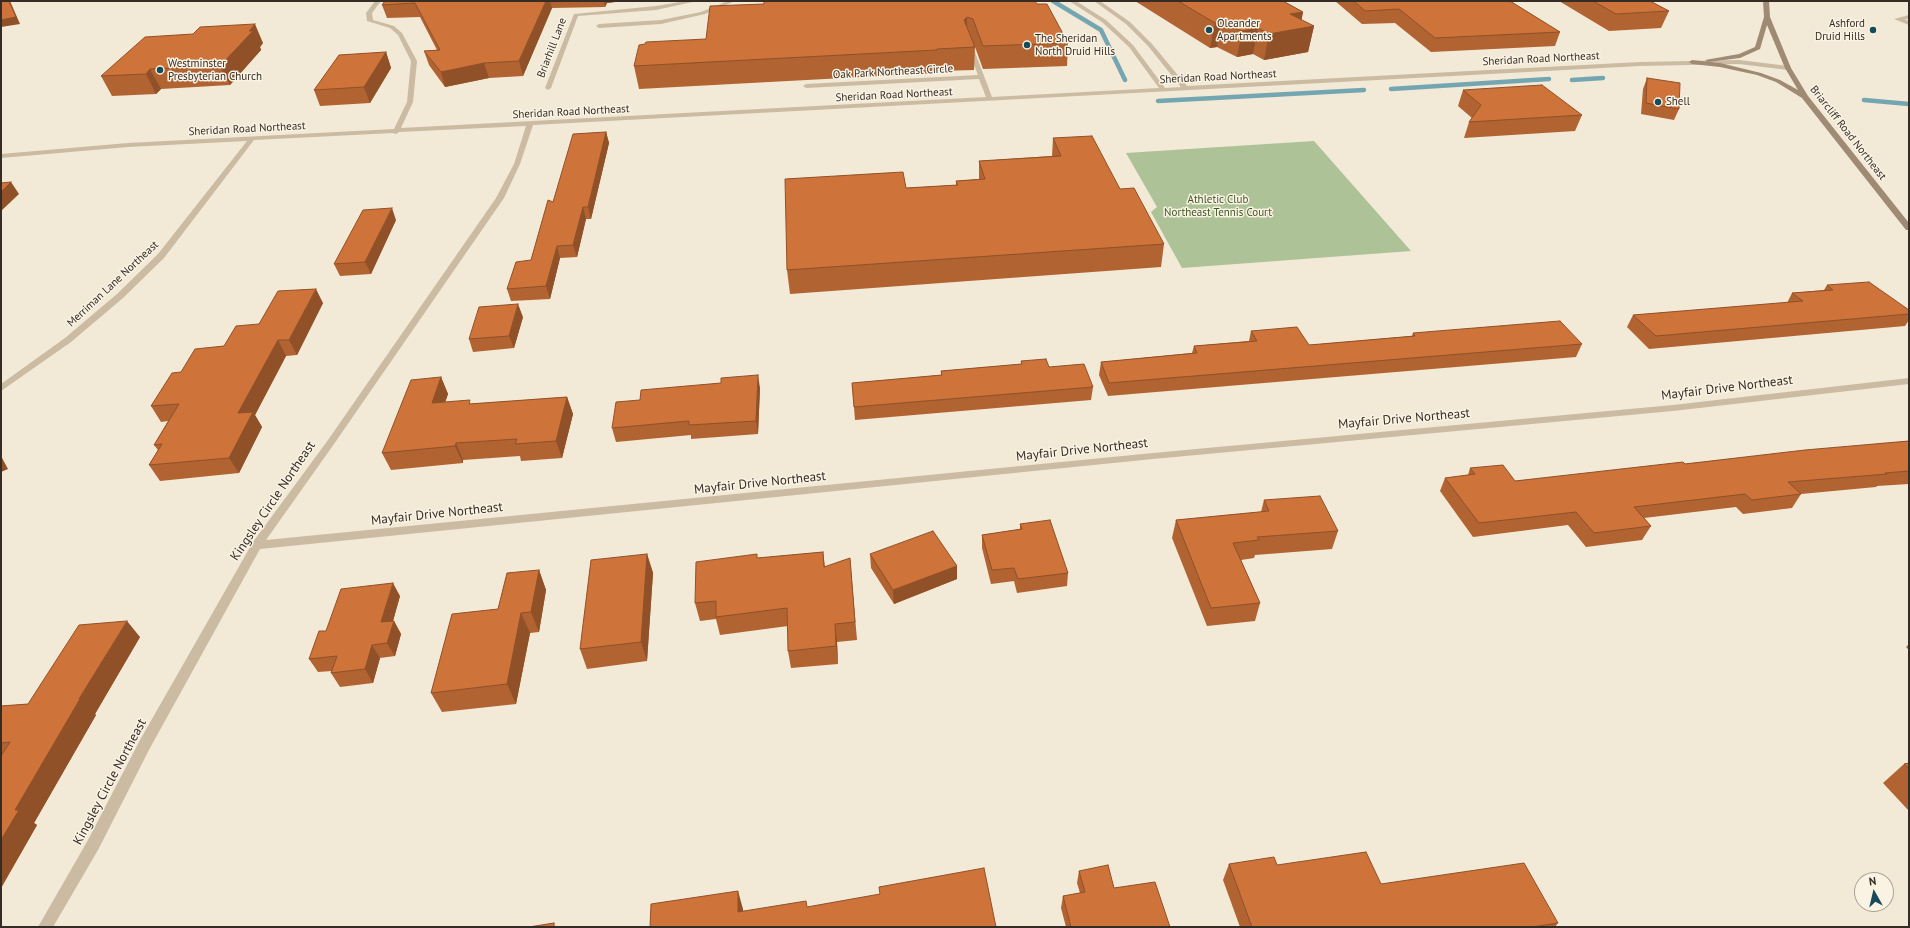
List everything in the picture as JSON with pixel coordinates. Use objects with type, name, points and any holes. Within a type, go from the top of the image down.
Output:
[{"type":"main road","name":"Briarcliff Road Northeast","points":[[1766,1],[1767,17],[1788,68],[1805,97],[1909,228]]},
{"type":"main road","points":[[1692,62],[1740,56],[1758,48],[1767,17]]},
{"type":"main road","points":[[1692,62],[1720,65],[1759,74],[1778,80],[1805,97]]},
{"type":"street","points":[[378,1],[369,14],[370,21],[392,27],[400,34],[414,61],[410,102],[396,132]]},
{"type":"street","name":"Briarhill Lane","points":[[548,88],[576,15],[681,5],[694,1]]},
{"type":"street","points":[[599,26],[661,22],[703,13],[732,1]]},
{"type":"street","points":[[1072,1],[1104,21],[1132,46],[1164,90]]},
{"type":"street","points":[[1097,1],[1128,23],[1150,46],[1186,89]]},
{"type":"street","points":[[619,25],[622,11]]},
{"type":"street","points":[[1909,17],[1897,19],[1909,23]]},
{"type":"street","points":[[968,42],[990,99]]},
{"type":"street","name":"Sheridan Road Northeast","points":[[1,156],[128,145],[252,140],[1692,62],[1739,62],[1788,68]]},
{"type":"street","name":"Oak Park Northeast Circle","points":[[806,86],[981,77]]},
{"type":"street","name":"Kingsley Circle Northeast","points":[[45,927],[92,845],[145,744],[257,544],[331,442],[500,198],[517,164],[530,124]]},
{"type":"street","name":"Merriman Lane Northeast","points":[[1,388],[68,340],[120,296],[161,256],[252,140]]},
{"type":"street","name":"Mayfair Drive Northeast","points":[[257,544],[1153,456],[1665,408],[1909,381]]},
{"type":"green space","name":"Athletic Club Northeast Tennis Court","points":[[1314,141],[1411,251],[1182,268],[1151,212],[1157,207],[1126,153]]},
{"type":"building","points":[[1,1],[9,1],[16,17],[1,20]]},
{"type":"building","points":[[385,1],[546,1],[519,61],[484,63],[441,72],[424,51],[440,50],[415,3],[382,5]]},
{"type":"building","name":"The Sheridan North Druid Hills","points":[[764,1],[1035,1],[1037,4],[1047,4],[1068,43],[983,46],[973,19],[967,17],[964,20],[975,47],[634,66],[639,45],[645,44],[646,42],[706,39],[710,6],[764,4]]},
{"type":"building","points":[[1178,1],[1283,1],[1303,12],[1290,14],[1314,26],[1269,34],[1258,28],[1242,31],[1222,22],[1215,23]]},
{"type":"building","points":[[1354,1],[1510,1],[1560,32],[1435,38],[1399,9],[1365,11]]},
{"type":"building","points":[[1593,1],[1650,1],[1669,11],[1616,14]]},
{"type":"building","points":[[255,24],[249,31],[253,31],[220,66],[150,69],[146,74],[101,76],[145,37],[193,34],[200,27]]},
{"type":"building","points":[[386,52],[364,87],[314,90],[339,55]]},
{"type":"building","points":[[1647,78],[1680,83],[1679,109],[1646,103]]},
{"type":"building","points":[[1542,85],[1582,115],[1469,122],[1481,105],[1463,90]]},
{"type":"building","points":[[606,132],[588,207],[583,207],[573,245],[557,246],[546,286],[507,289],[516,262],[531,260],[548,200],[553,202],[573,134]]},
{"type":"building","points":[[1092,136],[1120,189],[1134,188],[1164,244],[787,270],[785,179],[903,172],[906,188],[958,185],[956,181],[985,179],[979,161],[1061,156],[1053,138]]},
{"type":"building","points":[[11,182],[1,192],[1,183]]},
{"type":"building","points":[[392,208],[365,262],[334,264],[363,210]]},
{"type":"building","points":[[1869,282],[1909,310],[1909,314],[1656,336],[1633,315],[1803,301],[1792,293],[1833,290],[1827,285]]},
{"type":"building","points":[[316,289],[289,340],[278,340],[238,413],[253,412],[229,458],[149,465],[162,444],[154,445],[179,404],[151,406],[172,373],[181,372],[195,349],[224,346],[236,326],[259,324],[278,291]]},
{"type":"building","points":[[518,304],[509,336],[469,339],[479,307]]},
{"type":"building","points":[[1560,321],[1582,344],[1109,383],[1101,362],[1197,353],[1194,346],[1257,341],[1251,331],[1297,327],[1309,345],[1415,336],[1413,333]]},
{"type":"building","points":[[1046,359],[1049,367],[1084,364],[1093,387],[854,407],[852,383],[942,375],[941,371],[1022,364],[1021,361]]},
{"type":"building","points":[[758,375],[756,421],[689,425],[689,421],[612,428],[616,402],[640,400],[641,390],[721,383],[721,378]]},
{"type":"building","points":[[441,377],[432,403],[470,400],[469,404],[567,397],[556,441],[515,444],[517,439],[456,443],[455,446],[382,453],[411,380]]},
{"type":"building","points":[[1909,441],[1909,471],[1788,482],[1801,494],[1752,500],[1745,494],[1634,507],[1651,526],[1594,533],[1576,512],[1479,523],[1445,478],[1475,474],[1470,468],[1503,465],[1515,481],[1683,462],[1685,464],[1805,450]]},
{"type":"building","points":[[1320,496],[1338,531],[1257,537],[1259,540],[1233,543],[1260,603],[1211,608],[1176,520],[1269,511],[1264,500]]},
{"type":"building","points":[[1050,520],[1068,573],[1018,579],[1014,568],[992,570],[982,535],[1022,529],[1020,524]]},
{"type":"building","points":[[933,531],[957,566],[893,590],[870,554]]},
{"type":"building","points":[[823,552],[824,567],[850,558],[855,622],[835,624],[836,646],[788,651],[787,608],[716,617],[716,601],[695,603],[696,562],[757,554],[757,558]]},
{"type":"building","points":[[647,554],[641,642],[580,649],[591,560]]},
{"type":"building","points":[[539,570],[531,612],[521,613],[507,684],[431,693],[452,614],[498,609],[507,573]]},
{"type":"building","points":[[393,583],[381,622],[394,621],[387,643],[372,645],[365,669],[331,673],[337,656],[309,659],[319,631],[326,631],[341,589]]},
{"type":"building","points":[[127,621],[79,699],[15,810],[19,810],[1,840],[1,756],[10,742],[1,743],[1,706],[28,704],[79,625]]},
{"type":"building","points":[[1909,763],[1909,769],[1904,764]]},
{"type":"building","points":[[1366,852],[1381,884],[1524,863],[1558,923],[1532,927],[1252,927],[1229,864],[1274,857],[1277,865]]},
{"type":"building","points":[[1108,865],[1114,888],[1155,882],[1170,927],[1071,927],[1063,896],[1085,892],[1079,871]]},
{"type":"building","points":[[984,868],[996,927],[650,927],[651,904],[738,891],[738,912],[806,901],[807,907],[880,894],[879,887]]},
{"type":"building","points":[[554,923],[554,927],[529,927]]},
{"type":"waterway","points":[[1053,1],[1101,30],[1125,80]]},
{"type":"waterway","points":[[1572,80],[1603,78]]},
{"type":"waterway","points":[[1391,89],[1549,79]]},
{"type":"waterway","points":[[1158,101],[1364,90]]},
{"type":"waterway","points":[[1864,100],[1909,104]]},
{"type":"place","name":"Oleander Apartments","points":[[1209,30]]},
{"type":"place","name":"Ashford Druid Hills","points":[[1873,30]]},
{"type":"place","name":"The Sheridan North Druid Hills","points":[[1027,45]]},
{"type":"place","name":"Westminster Presbyterian Church","points":[[160,70]]},
{"type":"place","name":"Shell","points":[[1658,102]]}]
